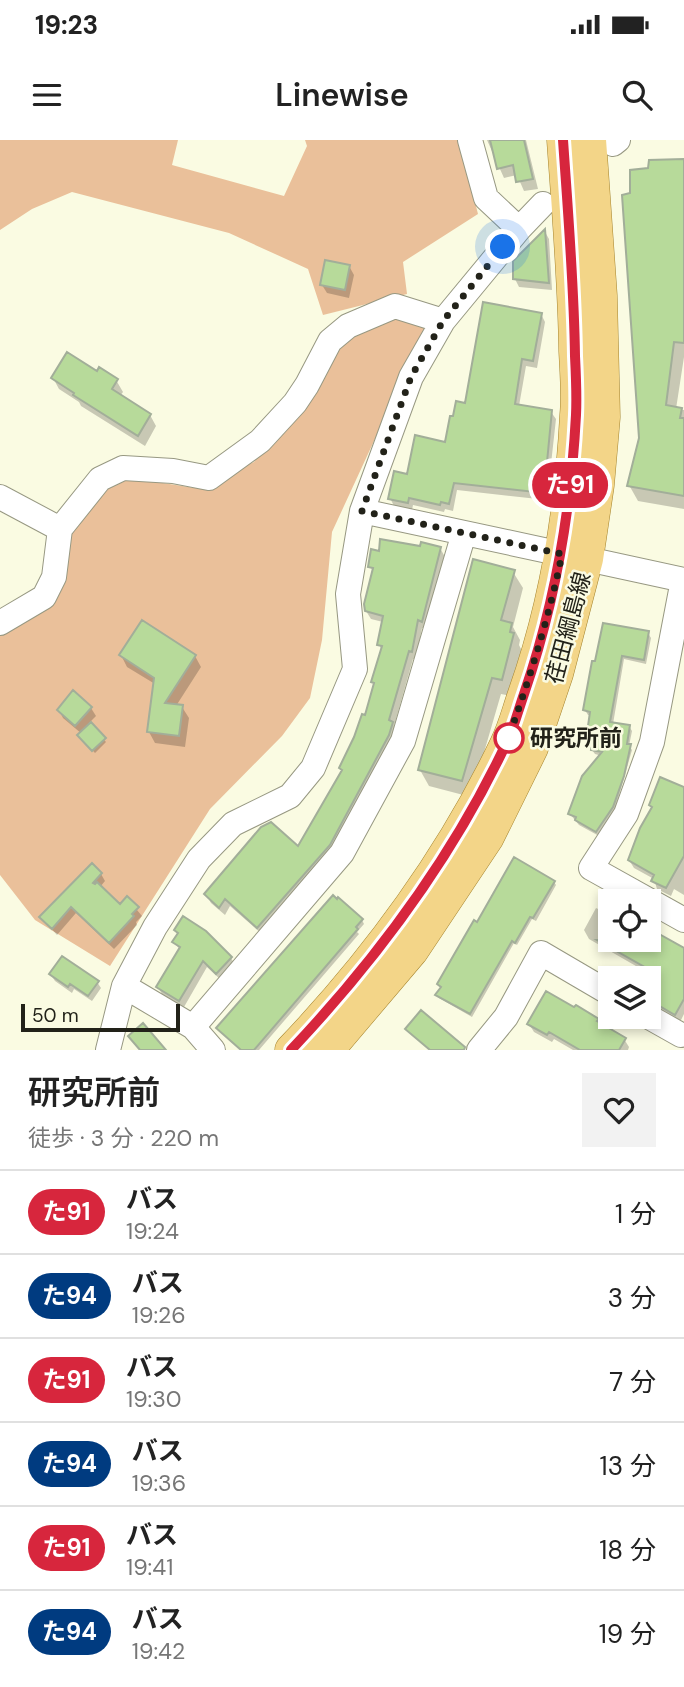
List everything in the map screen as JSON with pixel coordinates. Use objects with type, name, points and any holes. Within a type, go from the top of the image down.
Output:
[{"type":"main road","name":"荏田綱島線","points":[[328,1050],[412,951],[488,837],[532,748],[561,662],[574,556],[571,480],[576,412],[574,298],[563,140]]},
{"type":"main road","name":"荏田綱島線","points":[[291,1050],[313,1028],[393,930],[465,822],[507,742],[533,669],[552,599],[574,556],[598,485],[604,417],[601,296],[607,141]]},
{"type":"street","points":[[470,140],[486,198],[519,229]]},
{"type":"street","points":[[108,1050],[124,986],[155,927],[199,859],[233,824],[290,796],[313,768],[355,669],[348,594],[362,511],[411,377],[443,321],[543,204]]},
{"type":"street","points":[[0,623],[44,597],[54,577],[60,529],[100,479],[123,468],[173,471],[209,478],[260,441],[295,403],[330,341],[348,326],[395,306],[443,321]]},
{"type":"street","points":[[0,496],[60,529]]},
{"type":"street","points":[[362,511],[684,580],[652,742],[626,814],[591,868],[684,920]]},
{"type":"street","points":[[192,1027],[342,853],[403,741],[464,533]]},
{"type":"street","points":[[479,1050],[506,1017],[541,953],[598,986]]},
{"type":"street","points":[[124,986],[192,1027],[212,1050]]},
{"type":"street","points":[[661,1026],[679,1039]]},
{"type":"shaded area","points":[[0,140],[178,140],[172,165],[284,196],[307,146],[305,140],[459,140],[478,214],[403,262],[407,294],[323,315],[308,269],[229,233],[72,192],[32,209],[0,230]]},
{"type":"shaded area","points":[[394,310],[427,326],[332,532],[322,640],[310,698],[282,736],[210,809],[110,966],[35,920],[0,875],[0,620],[62,565],[68,530],[102,492],[131,478],[195,488],[254,462],[356,327]]},
{"type":"building","points":[[490,140],[524,140],[533,179],[516,182],[513,165],[497,169]]},
{"type":"building","points":[[684,159],[684,343],[674,342],[666,405],[682,408],[680,418],[684,418],[684,496],[627,486],[639,438],[622,195],[630,193],[630,170],[648,168],[649,160]]},
{"type":"building","points":[[545,229],[549,283],[513,279],[513,261]]},
{"type":"building","points":[[325,260],[350,265],[345,290],[320,285]]},
{"type":"building","points":[[483,302],[542,313],[533,361],[522,359],[515,404],[552,410],[544,493],[454,483],[449,504],[441,502],[440,505],[409,498],[408,503],[388,499],[394,471],[407,474],[415,435],[445,442],[456,401],[465,403]]},
{"type":"building","points":[[67,352],[97,371],[99,367],[118,379],[112,389],[151,414],[138,436],[51,378]]},
{"type":"building","points":[[380,539],[420,546],[421,542],[441,547],[422,622],[418,620],[412,652],[409,651],[389,720],[393,722],[389,735],[330,845],[257,928],[225,899],[219,908],[204,894],[261,827],[271,822],[298,846],[342,770],[339,768],[362,714],[365,715],[382,646],[377,645],[383,616],[365,611],[364,604],[373,568],[368,567],[371,549],[379,551]]},
{"type":"building","points":[[473,559],[515,570],[501,620],[512,623],[510,632],[514,633],[502,680],[492,678],[462,781],[418,770]]},
{"type":"building","points":[[142,620],[196,655],[165,703],[183,705],[179,736],[147,732],[154,678],[119,655]]},
{"type":"building","points":[[603,623],[649,631],[644,660],[622,656],[610,722],[630,725],[627,744],[631,744],[613,807],[596,832],[568,814],[582,776],[602,752],[591,750],[594,734],[587,733],[590,712],[583,710],[592,661],[595,661]]},
{"type":"building","points":[[73,690],[92,707],[75,726],[57,710]]},
{"type":"building","points":[[91,722],[106,738],[92,751],[77,735]]},
{"type":"building","points":[[660,777],[684,787],[684,856],[666,888],[651,881],[654,875],[628,860],[640,828],[652,807],[649,805]]},
{"type":"building","points":[[514,857],[555,881],[533,918],[530,917],[515,943],[512,941],[470,1014],[435,995],[441,987],[437,984]]},
{"type":"building","points":[[92,863],[102,873],[93,883],[97,882],[120,904],[127,896],[139,907],[109,943],[71,907],[52,929],[39,917]]},
{"type":"building","points":[[333,895],[363,919],[356,927],[358,929],[254,1050],[241,1050],[216,1028]]},
{"type":"building","points":[[183,916],[206,931],[232,957],[216,974],[203,961],[179,1001],[156,987],[180,947],[172,942],[178,933],[174,930]]},
{"type":"building","points":[[661,935],[684,948],[684,999],[675,1015],[661,1007],[661,966],[643,966],[618,952],[661,952]]},
{"type":"building","points":[[62,956],[99,981],[88,996],[49,974]]},
{"type":"building","points":[[546,991],[598,1018],[598,1029],[611,1029],[626,1038],[619,1050],[580,1050],[549,1032],[547,1035],[527,1024]]},
{"type":"building","points":[[421,1010],[465,1047],[464,1050],[430,1050],[405,1029]]},
{"type":"building","points":[[143,1023],[166,1050],[140,1050],[128,1036]]},
{"type":"bus line","name":"た91","points":[[291,1050],[313,1028],[393,930],[465,822],[507,742],[533,669],[562,554],[576,412],[574,298],[563,140]]},
{"type":"place","name":"研究所前","points":[[509,738]]},
{"type":"route","points":[[503,247],[443,321],[411,377],[362,511],[562,554],[533,669],[507,742],[509,738]]}]
